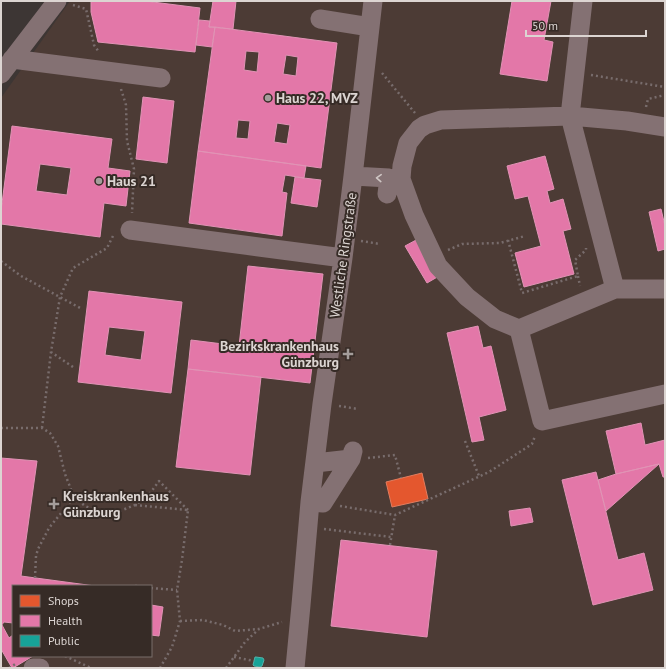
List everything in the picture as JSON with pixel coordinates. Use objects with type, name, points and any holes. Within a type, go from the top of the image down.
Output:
[{"type":"street","name":"Westliche Ringstraße","points":[[295,668],[308,527],[317,502],[315,463],[343,258],[373,1]]},
{"type":"street","points":[[583,1],[570,116],[615,289]]},
{"type":"street","points":[[7,66],[64,3]]},
{"type":"street","points":[[320,19],[370,27]]},
{"type":"street","points":[[7,66],[112,72],[160,78]]},
{"type":"street","points":[[665,127],[627,121],[570,116],[441,120],[425,125],[419,129],[408,143],[402,166],[401,179],[414,215],[438,266],[467,297],[495,319],[519,329],[615,289],[665,289]]},
{"type":"street","points":[[353,176],[389,178],[387,194]]},
{"type":"street","points":[[130,230],[343,258]]},
{"type":"street","points":[[519,329],[542,421],[665,394]]},
{"type":"street","points":[[315,463],[352,455]]},
{"type":"street","points":[[317,502],[352,455]]},
{"type":"street","points":[[33,668],[40,668]]},
{"type":"path","points":[[42,428],[51,352],[60,297],[73,268],[107,248],[119,223],[130,230],[133,190],[134,170],[127,141],[126,105],[120,85],[94,45],[86,9],[64,3]]},
{"type":"path","points":[[367,52],[384,76],[425,125]]},
{"type":"path","points":[[611,78],[665,86]]},
{"type":"path","points":[[644,124],[648,99],[665,95]]},
{"type":"path","points":[[434,258],[462,244],[500,243],[525,236]]},
{"type":"path","points":[[508,240],[522,293],[578,276],[576,260],[586,250],[586,243]]},
{"type":"path","points":[[1,261],[21,276],[82,309]]},
{"type":"path","points":[[51,352],[72,366]]},
{"type":"path","points":[[317,502],[395,515],[489,472],[532,444],[542,421]]},
{"type":"path","points":[[1,428],[42,428],[50,433],[58,446],[65,474],[74,497],[84,506],[101,513],[115,513],[148,496],[159,481],[188,510]]},
{"type":"path","points":[[465,441],[479,476]]},
{"type":"path","points":[[352,455],[394,455],[400,478]]},
{"type":"path","points":[[35,578],[36,556],[38,550],[49,528],[74,497]]},
{"type":"path","points":[[135,504],[188,510]]},
{"type":"path","points":[[160,668],[172,647],[180,621],[177,590],[188,510]]},
{"type":"path","points":[[390,545],[395,515]]},
{"type":"path","points":[[308,527],[391,537]]},
{"type":"path","points":[[152,588],[177,590]]},
{"type":"path","points":[[226,668],[245,642],[259,629],[301,610]]},
{"type":"path","points":[[180,621],[203,620],[223,625],[235,631],[259,629]]},
{"type":"path","points":[[67,657],[91,668]]},
{"type":"path","points":[[234,657],[254,661]]},
{"type":"shaded area","name":"Bezirkskrankenhaus Günzburg","points":[[70,1],[665,1],[665,668],[1,668],[1,98]]},
{"type":"building: Shops","points":[[422,473],[428,499],[392,507],[386,482]]},
{"type":"building: Health","points":[[91,1],[145,1],[200,8],[195,52],[98,42],[91,12]]},
{"type":"building: Health","points":[[213,1],[236,1],[233,29],[209,27]]},
{"type":"building: Health","points":[[512,1],[551,1],[544,40],[553,42],[547,81],[500,74]]},
{"type":"building: Health","points":[[199,20],[210,21],[209,27],[215,27],[212,47],[196,45]]},
{"type":"building: Health","name":"Haus 22, MVZ","points":[[215,27],[337,43],[321,168],[198,151]],"holes":[[[246,51],[259,52],[257,72],[244,70]],[[286,55],[298,57],[296,76],[283,74]],[[238,120],[250,121],[248,139],[236,138]],[[277,123],[290,125],[287,144],[274,142]]]},
{"type":"building: Health","points":[[143,97],[174,101],[167,163],[136,159]]},
{"type":"building: Health","name":"Haus 21","points":[[12,126],[112,139],[108,168],[130,171],[126,206],[104,203],[100,237],[1,224],[1,211]],"holes":[[[40,164],[71,168],[67,195],[36,191]]]},
{"type":"building: Health","points":[[198,151],[306,166],[304,178],[285,175],[282,192],[287,193],[282,236],[189,223]]},
{"type":"building: Health","points":[[545,156],[554,189],[547,191],[550,203],[563,199],[571,229],[563,231],[574,274],[524,287],[515,253],[541,246],[528,196],[515,199],[507,166]]},
{"type":"building: Health","points":[[295,177],[321,180],[317,207],[291,203]]},
{"type":"building: Health","points":[[661,209],[665,226],[665,249],[658,251],[649,212]]},
{"type":"building: Health","points":[[418,239],[439,276],[427,283],[405,246]]},
{"type":"building: Health","points":[[248,266],[323,274],[310,383],[188,369],[191,340],[239,346]]},
{"type":"building: Health","points":[[89,291],[182,302],[171,393],[78,382]],"holes":[[[109,327],[145,331],[141,360],[105,355]]]},
{"type":"building: Health","points":[[478,326],[483,348],[491,346],[506,410],[479,417],[484,440],[472,442],[447,333]]},
{"type":"building: Health","points":[[188,369],[261,377],[250,475],[176,467]]},
{"type":"building: Health","points":[[641,423],[645,445],[665,440],[665,477],[663,477],[659,464],[616,474],[606,431]]},
{"type":"building: Health","points":[[1,458],[37,461],[21,576],[88,585],[12,585],[12,623],[4,622],[1,626]]},
{"type":"building: Health","points":[[659,464],[606,511],[598,480],[616,474]]},
{"type":"building: Health","points":[[596,472],[618,560],[644,553],[653,590],[593,605],[562,480]]},
{"type":"building: Health","points":[[530,508],[533,522],[511,526],[509,511]]},
{"type":"building: Health","points":[[341,540],[437,551],[427,637],[331,626]]},
{"type":"building: Health","points":[[152,605],[163,607],[159,636],[152,635]]},
{"type":"building: Health","points":[[2,625],[9,638],[12,636],[12,657],[31,657],[13,668],[1,649]]},
{"type":"building: Public","points":[[255,657],[263,658],[264,660],[262,666],[260,667],[253,665]]},
{"type":"place","name":"Haus 22, MVZ","points":[[268,98]]},
{"type":"place","name":"Haus 21","points":[[99,181]]},
{"type":"place","name":"Bezirkskrankenhaus Günzburg","points":[[348,354]]},
{"type":"place","name":"Kreiskrankenhaus Günzburg","points":[[54,504]]}]
